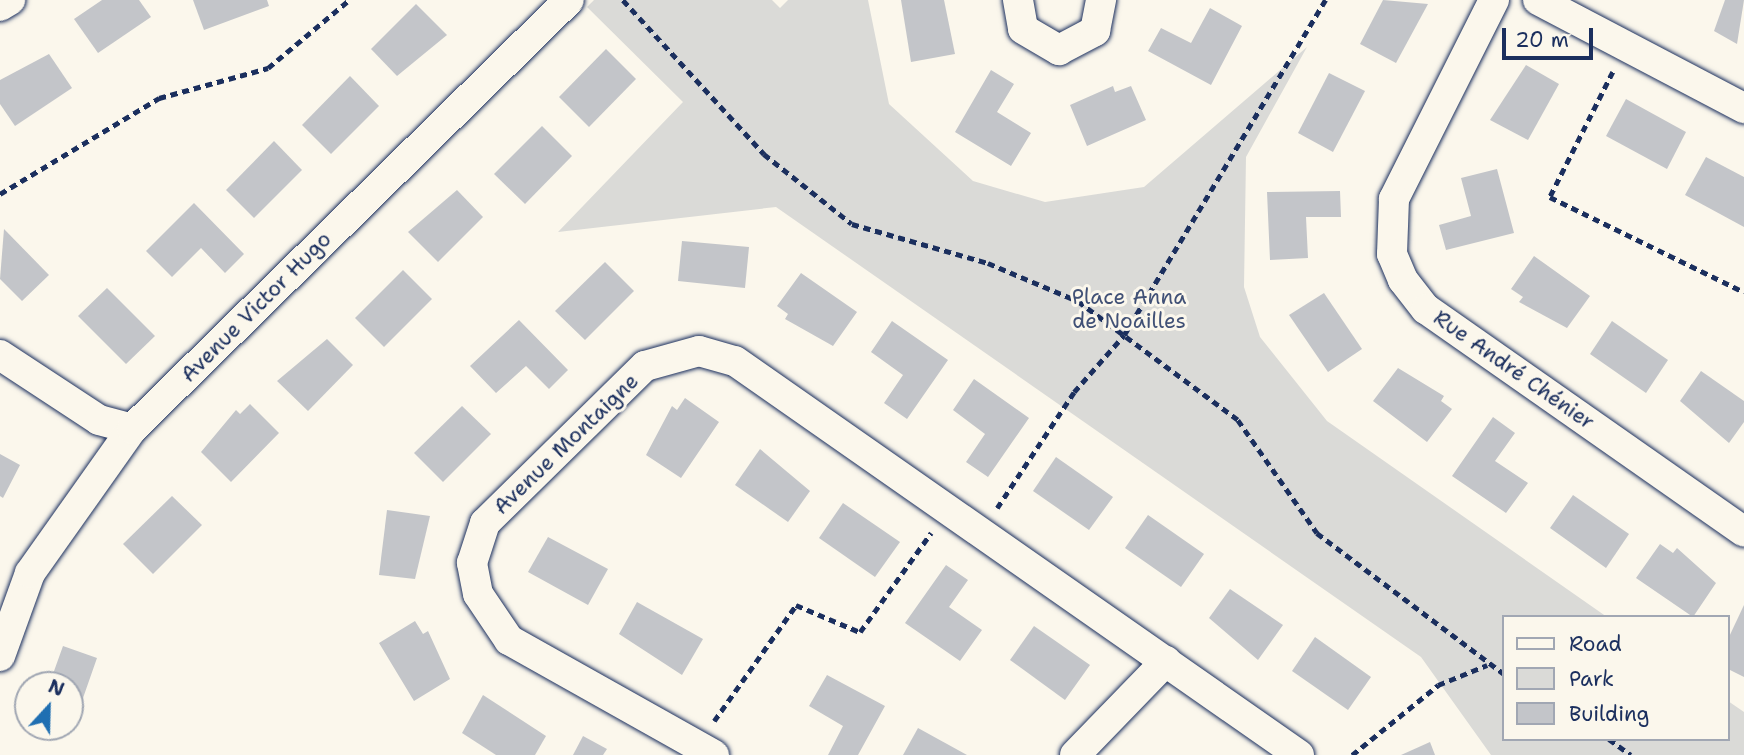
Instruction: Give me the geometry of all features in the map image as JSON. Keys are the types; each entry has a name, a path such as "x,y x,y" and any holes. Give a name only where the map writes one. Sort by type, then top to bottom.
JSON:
{"street":[{"path":"0,6 10,0"},
{"name":"Avenue Victor Hugo","path":"0,656 30,573 132,429 569,0"},
{"path":"1018,0 1023,29 1059,50 1095,31 1101,0"},
{"name":"Rue André Chénier","path":"1494,0 1394,199 1392,254 1403,280 1426,309 1744,532"},
{"path":"1538,0 1744,108"},
{"name":"Avenue Montaigne","path":"705,750 509,640 478,594 472,563 485,523 645,366 699,351 735,360 1299,755"},
{"path":"0,355 99,420 132,429"},
{"path":"1075,755 1166,661"}],"path":[{"path":"0,194 159,98 268,68 349,0"},
{"path":"623,0 764,154 852,224 988,263 1078,302 1238,420 1317,533 1487,665 1502,673"},
{"path":"981,533 1074,392 1124,335 1325,0"},
{"path":"1626,46 1550,197 1744,292"},
{"path":"705,750 796,605 860,632 948,510"},
{"path":"1352,755 1438,685 1487,665"},
{"path":"1612,741 1631,755"}],"green space":[{"name":"Place Anna de Noailles","path":"594,0 772,0 780,8 788,0 868,0 889,104 973,181 1045,202 1144,187 1307,47 1246,157 1244,287 1260,337 1327,421 1604,615 1502,615 1502,741 1730,741 1730,702 1744,712 1744,755 1491,755 1421,657 776,207 558,232 683,102 587,7"}],"building":[{"path":"102,0 139,0 151,17 98,53 74,19"},
{"path":"193,0 267,0 269,6 204,30"},
{"path":"901,0 944,0 955,54 911,62"},
{"path":"1383,0 1428,4 1396,63 1360,44"},
{"path":"1725,0 1744,0 1737,44 1714,31"},
{"path":"416,4 447,35 397,76 371,49"},
{"path":"1210,8 1242,26 1211,85 1148,51 1161,28 1191,43"},
{"path":"606,49 636,79 589,127 559,97"},
{"path":"49,54 72,88 15,126 0,104 0,80"},
{"path":"1526,65 1559,84 1528,140 1490,120"},
{"path":"991,70 1014,84 997,112 1031,133 1011,166 955,132"},
{"path":"1329,73 1365,91 1333,152 1298,133"},
{"path":"350,76 379,106 331,154 302,125"},
{"path":"1113,86 1115,92 1131,86 1146,120 1087,146 1070,105"},
{"path":"1626,99 1686,132 1667,169 1606,136"},
{"path":"542,126 572,156 525,204 494,174"},
{"path":"274,141 302,170 254,218 226,190"},
{"path":"1706,157 1744,177 1744,227 1685,195"},
{"path":"1497,169 1514,233 1446,250 1439,225 1471,216 1461,178"},
{"path":"457,190 483,217 438,262 408,232"},
{"path":"1340,191 1341,217 1306,217 1308,258 1270,260 1267,192"},
{"path":"194,203 244,254 225,273 201,248 172,277 146,251"},
{"path":"4,229 49,275 22,301 0,279"},
{"path":"682,241 749,247 745,288 678,281"},
{"path":"1534,256 1590,296 1567,328 1519,302 1523,297 1511,289"},
{"path":"605,262 634,291 585,340 555,311"},
{"path":"403,270 432,299 384,347 355,318"},
{"path":"801,273 857,312 833,346 785,319 788,314 777,306"},
{"path":"107,288 155,336 126,364 78,316"},
{"path":"1324,293 1362,349 1328,372 1289,315"},
{"path":"519,320 568,370 549,389 526,366 496,393 470,366"},
{"path":"892,321 948,360 907,419 884,403 903,375 871,352"},
{"path":"1612,321 1668,360 1646,393 1590,354"},
{"path":"327,339 353,365 308,411 277,381"},
{"path":"1398,368 1444,396 1441,401 1452,409 1427,442 1373,401"},
{"path":"1701,371 1744,401 1744,422 1729,443 1680,401"},
{"path":"974,379 1029,418 988,477 966,462 985,434 953,410"},
{"path":"685,398 719,422 681,478 646,455 672,406 677,410"},
{"path":"250,404 279,433 231,482 201,452 236,410 240,414"},
{"path":"462,406 491,434 443,482 414,453"},
{"path":"1493,417 1515,433 1495,461 1528,483 1506,513 1452,476"},
{"path":"760,449 810,491 788,522 735,485"},
{"path":"0,454 20,465 3,498 0,496"},
{"path":"1056,457 1113,497 1089,530 1033,491"},
{"path":"1573,495 1629,534 1606,568 1550,528"},
{"path":"172,496 202,525 153,574 123,544"},
{"path":"843,503 900,542 875,577 819,538"},
{"path":"387,510 430,516 415,579 379,575"},
{"path":"1148,515 1204,554 1181,587 1125,548"},
{"path":"548,537 608,569 588,605 528,572"},
{"path":"1660,544 1673,553 1677,548 1716,583 1694,615 1690,615 1636,578"},
{"path":"946,565 968,580 949,607 982,630 960,661 905,623"},
{"path":"1230,589 1283,625 1258,660 1209,618"},
{"path":"637,602 703,639 682,675 619,634"},
{"path":"1744,605 1744,677 1730,670 1730,635"},
{"path":"415,621 423,634 428,631 450,679 414,701 379,643"},
{"path":"1034,626 1090,665 1065,700 1010,660"},
{"path":"1315,637 1371,677 1348,710 1292,671"},
{"path":"63,646 97,658 84,695 84,671 54,671"},
{"path":"827,675 885,706 858,755 828,755 843,726 809,706"},
{"path":"483,695 546,736 535,755 496,755 462,733"},
{"path":"918,728 967,755 903,755"},
{"path":"583,736 607,749 603,755 573,755"},
{"path":"1430,742 1435,755 1401,755"}]}
